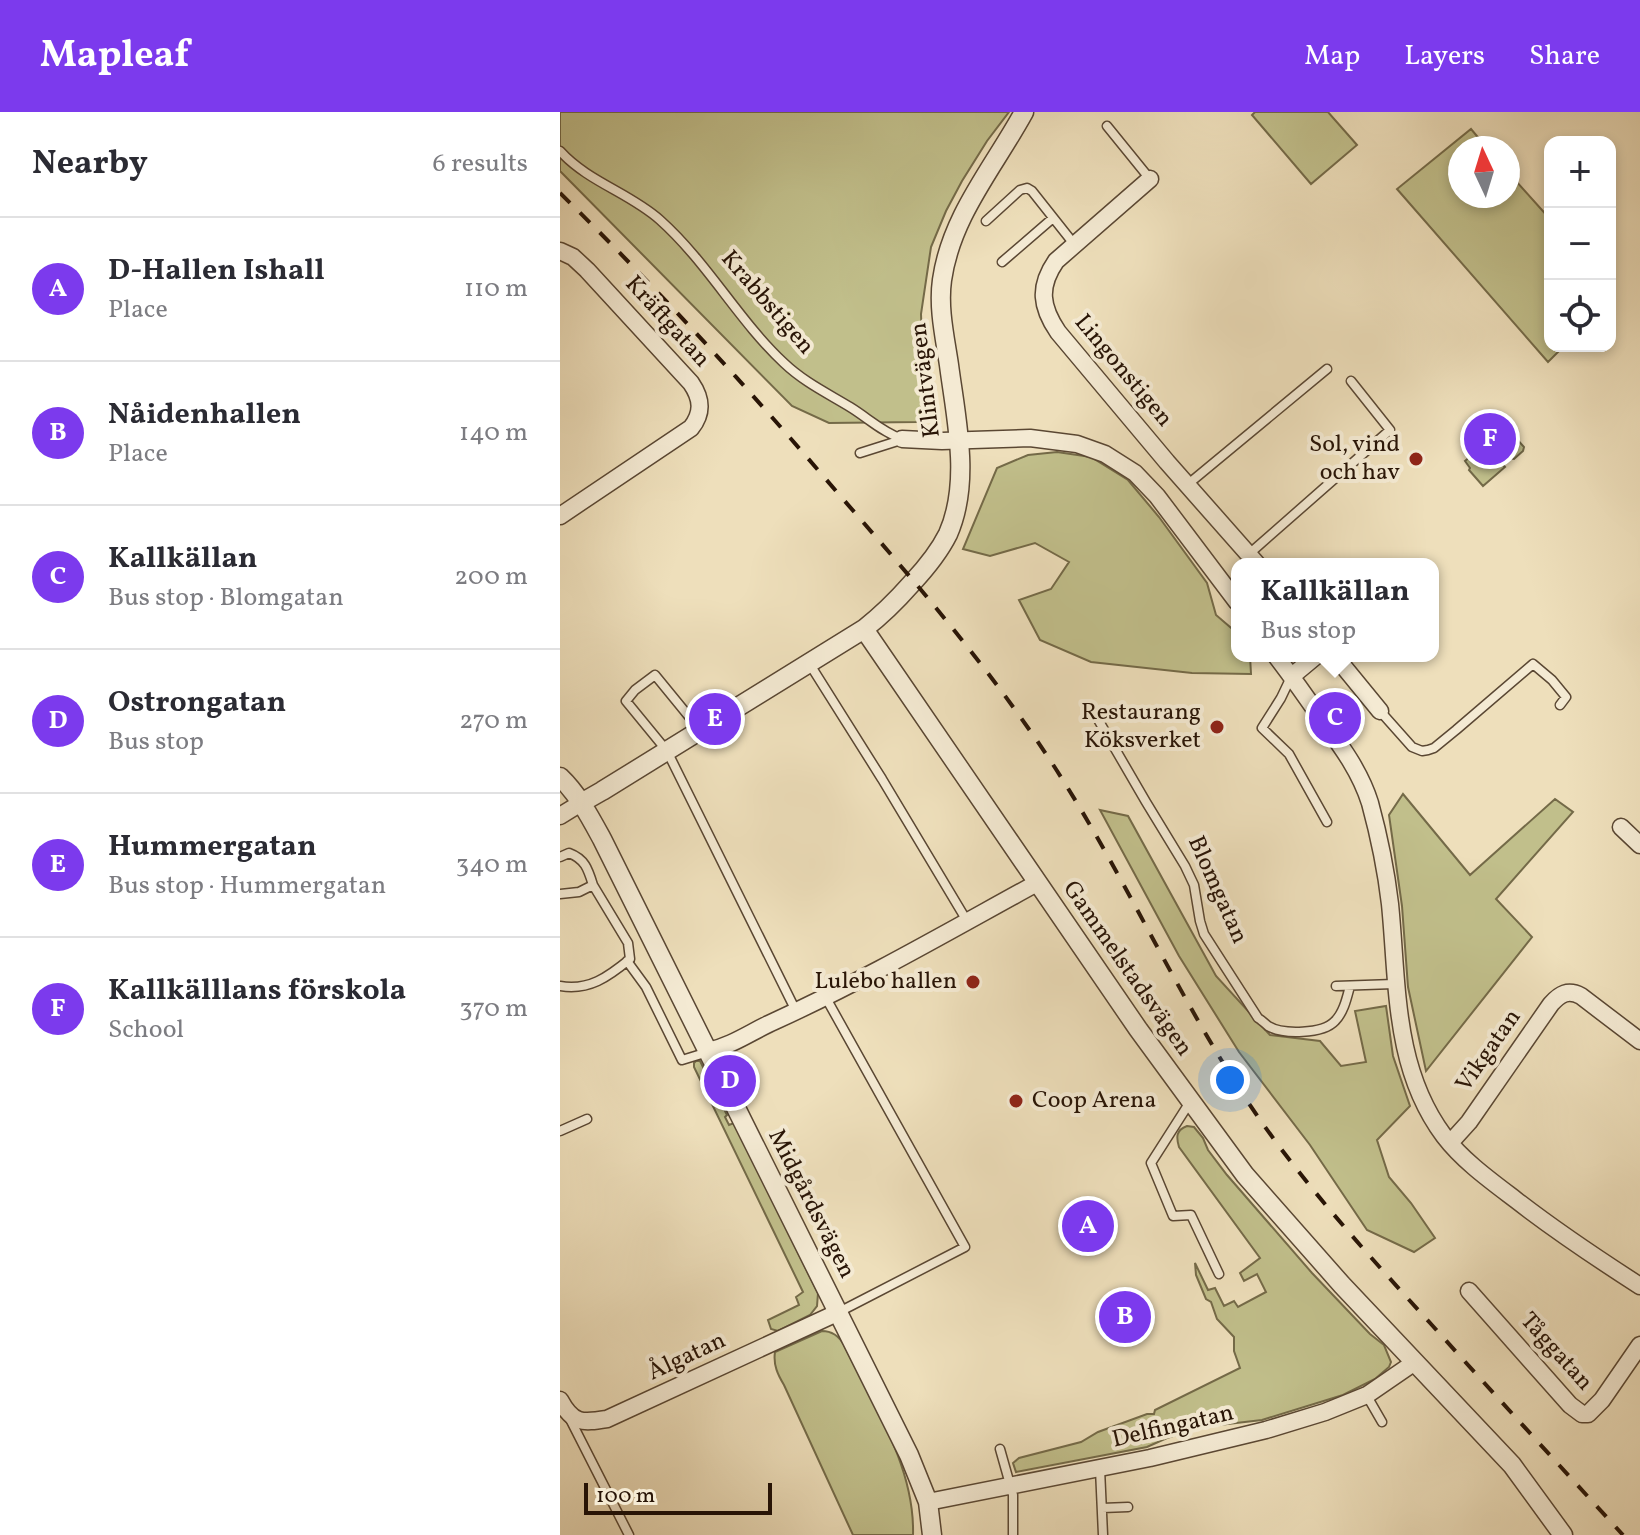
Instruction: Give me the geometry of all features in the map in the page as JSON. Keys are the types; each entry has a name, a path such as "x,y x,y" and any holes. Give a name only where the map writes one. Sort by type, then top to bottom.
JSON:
{"street":[{"name":"Klintvägen","path":"581,803 864,629 896,601 926,567 945,539 957,502 960,468 942,317 944,270 964,213 1024,112"},
{"name":"Lingonstigen","path":"1150,179 1056,261 1047,277 1044,295 1048,318 1252,558"},
{"name":"Kräftgatan","path":"560,251 580,264 681,372 694,387 700,404 698,417 691,428 560,516"},
{"name":"Krabbstigen","path":"902,439 959,441"},
{"path":"959,441 1054,440 1093,449 1120,462 1157,496 1231,594"},
{"name":"Gammelstadsvägen","path":"864,629 1138,1029 1245,1175 1342,1285 1512,1465 1563,1535"},
{"path":"1281,662 1347,755 1366,792 1381,845 1386,878 1394,984 1403,1037 1413,1078 1428,1112 1450,1143 1473,1165 1589,1254 1640,1286"},
{"path":"1292,676 1309,662"},
{"path":"1340,662 1380,711"},
{"name":"Midgårdsvägen","path":"560,777 581,803 602,839 839,1312 909,1455 928,1502 932,1535"},
{"path":"560,816 581,803"},
{"path":"1621,827 1640,845"},
{"path":"708,1051 727,1047 766,1025 826,998 1037,883"},
{"name":"Vikgatan","path":"1450,1143 1469,1122 1558,996 1571,992 1581,996 1640,1041"},
{"name":"Tåggatan","path":"1469,1291 1570,1405 1582,1414 1588,1414 1602,1400 1639,1349"},
{"name":"Ålgatan","path":"564,1407 584,1423 607,1419 839,1312"},
{"name":"Delfingatan","path":"928,1502 1100,1468 1266,1430 1367,1395 1415,1362"}],"lane":[{"path":"1107,126 1150,179"},
{"name":"Krabbstigen","path":"560,151 598,181 643,206 659,219 692,252 765,345 793,371 884,431 902,439"},
{"path":"986,221 1020,190 1027,188 1075,245"},
{"path":"1002,262 1053,218"},
{"path":"1187,485 1327,369"},
{"name":"Lingonstigen","path":"1254,558 1390,430 1351,381"},
{"path":"860,453 902,439"},
{"path":"809,663 967,921"},
{"path":"1380,711 1412,747 1428,750 1465,723 1533,664 1566,697 1560,705"},
{"path":"701,730 655,675 626,701 667,751 796,1011"},
{"path":"1292,676 1262,728 1289,754 1327,822"},
{"name":"Blomgatan","path":"1096,716 1185,866 1194,885 1204,934 1258,1018 1279,1030 1310,1031 1326,1027 1335,1021 1343,1009 1350,986"},
{"path":"560,857 569,853 580,856 593,885 628,943 630,959 613,974 577,989 560,986"},
{"path":"560,894 579,892 593,885"},
{"path":"627,961 646,987 682,1060 708,1051"},
{"path":"1336,986 1394,984"},
{"path":"826,998 965,1247 839,1312"},
{"path":"1190,1101 1151,1163 1173,1216 1191,1215 1219,1274"},
{"path":"560,1131 587,1119"},
{"path":"1367,1395 1382,1422"},
{"path":"564,1407 629,1535"},
{"path":"1000,1449 1013,1495 1013,1535"},
{"path":"1100,1468 1103,1535"},
{"path":"1102,1508 1128,1507"}],"shaded area":[{"path":"560,112 1009,112 962,181 931,247 921,314 924,398 917,422 829,423 792,406 560,171"},
{"path":"1255,112 1328,112 1357,145 1311,184 1252,115"},
{"path":"1471,129 1477,136 1462,136"},
{"path":"1448,148 1448,208 1520,208 1520,185 1544,212 1544,352 1558,352 1548,362 1397,189"},
{"path":"1502,427 1507,428 1524,447 1514,459 1509,458 1493,439"},
{"path":"1057,452 1091,457 1128,480 1207,583 1216,615 1231,628 1231,662 1250,662 1251,674 1192,673 1091,662 1040,640 1019,600 1051,589 1069,562 1035,543 990,556 963,549 997,468 1028,455"},
{"path":"1476,452 1482,458 1492,453 1505,467 1483,486 1465,461"},
{"path":"1403,794 1470,875 1555,799 1573,812 1496,899 1532,937 1426,1071 1408,987 1402,906 1389,815"},
{"path":"1100,810 1128,816 1216,976 1270,1035 1320,1041 1341,1066 1366,1062 1355,1011 1386,1006 1393,1056 1410,1106 1377,1140 1389,1177 1435,1238 1414,1252 1367,1230 1310,1145 1239,1052 1179,956"},
{"path":"696,1061 700,1061 729,1125 734,1123 818,1293 817,1306 810,1315 778,1331 771,1329 768,1320 799,1305 796,1297 803,1292 694,1067"},
{"path":"1187,1126 1194,1127 1227,1175 1312,1273 1384,1345 1391,1362 1389,1367 1375,1379 1343,1395 1262,1420 1202,1427 1147,1447 1016,1472 1013,1463 1019,1458 1081,1442 1098,1432 1154,1414 1155,1410 1240,1368 1234,1351 1234,1337 1217,1319 1211,1302 1206,1299 1196,1275 1195,1263 1208,1290 1215,1288 1224,1306 1234,1301 1238,1307 1266,1292 1257,1274 1244,1281 1240,1273 1260,1258 1179,1147 1178,1134"},
{"path":"822,1331 832,1333 842,1342 890,1437 907,1485 913,1535 853,1535 778,1374 775,1352"}],"railway":[{"path":"560,193 736,376 945,619 1046,754 1106,853 1190,1007 1251,1107 1285,1154 1375,1262 1623,1535"}],"place":[{"name":"Kallkälllans förskola","path":"1490,439"},
{"name":"Sol, vind och hav","path":"1416,459"},
{"name":"Kallkällan","path":"1335,718"},
{"name":"Hummergatan","path":"715,719"},
{"name":"Restaurang Köksverket","path":"1217,727"},
{"name":"Lulebo hallen","path":"973,982"},
{"name":"Ostrongatan","path":"730,1081"},
{"name":"Coop Arena","path":"1016,1101"},
{"name":"D-Hallen Ishall","path":"1088,1226"},
{"name":"Nåidenhallen","path":"1125,1317"}]}
